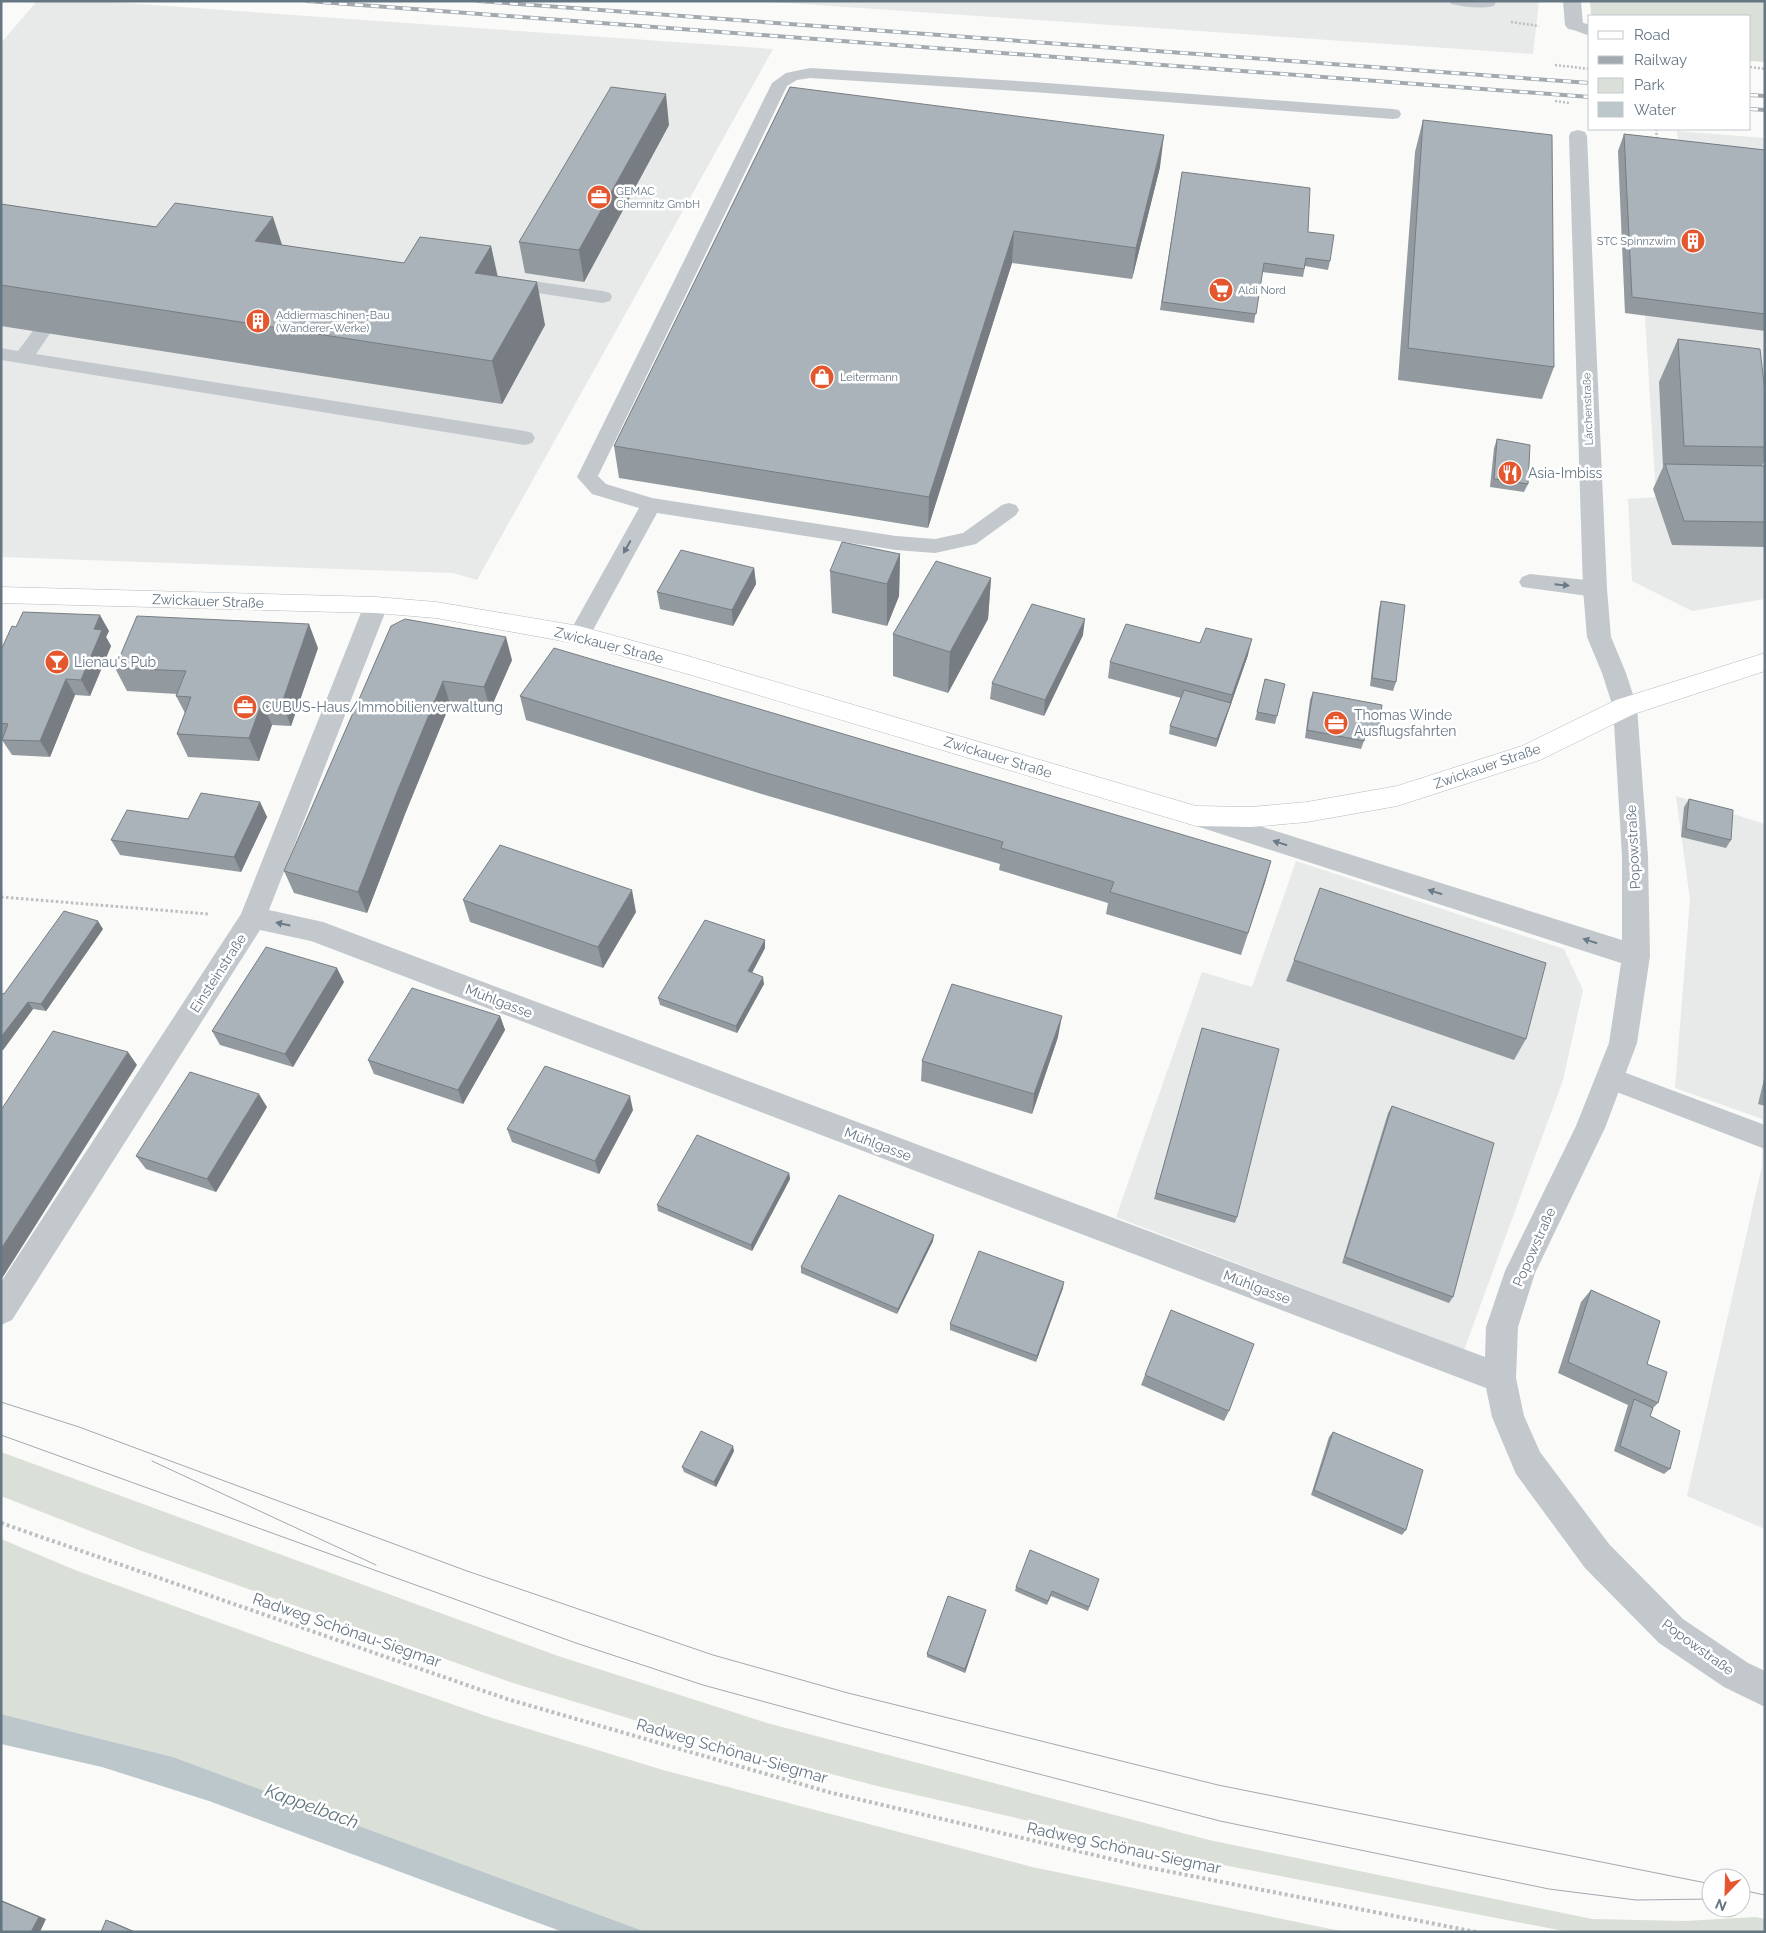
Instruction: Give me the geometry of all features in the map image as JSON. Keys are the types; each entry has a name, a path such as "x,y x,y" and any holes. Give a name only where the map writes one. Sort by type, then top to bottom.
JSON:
{"main road":[{"name":"Zwickauer Straße","path":"1,595 376,606 436,610 579,635 698,668 1196,816 1250,817 1307,812 1397,796 1531,753 1625,707 1765,662"}],"street":[{"path":"1572,1 1582,28"},
{"name":"Lärchenstraße","path":"1578,136 1595,589 1599,637 1614,672 1625,707"},
{"name":"Einsteinstraße","path":"1,1310 254,918 376,606"},
{"name":"Popowstraße","path":"1625,707 1635,856 1636,956 1623,1043 1590,1128 1520,1271 1502,1327 1500,1378 1508,1416 1528,1463 1597,1556 1671,1631 1736,1675 1765,1690"},
{"name":"Zwickauer Straße","path":"1196,816 1636,956"},
{"name":"Mühlgasse","path":"254,918 313,930 1500,1378"}],"lane":[{"path":"1457,1 1488,3 1488,1"},
{"path":"1009,510 969,539 935,546 896,542 651,505 599,489 587,476 780,83 792,76 810,73 1033,87 1393,114"},
{"path":"485,281 604,297"},
{"path":"23,358 42,332"},
{"path":"1,354 525,438"},
{"path":"579,635 651,505"},
{"path":"1530,582 1595,589"},
{"path":"1610,1078 1765,1138"}],"path":[{"path":"1512,23 1536,26"},
{"path":"1555,65 1588,69"},
{"path":"1751,67 1765,68"},
{"path":"1656,130 1657,139"},
{"path":"1,897 254,918"},
{"name":"Radweg Schönau-Siegmar","path":"1,1523 507,1699 832,1793 1141,1866 1476,1932"}],"shaded area":[{"path":"37,1 97,1 773,49 477,580 453,573 1,557 1,43"},
{"path":"760,1 1539,1 1533,54"},
{"path":"1677,131 1765,138 1765,599 1692,611 1632,581 1628,499 1656,497 1645,316 1625,313 1618,151 1680,158"},
{"path":"1676,796 1765,824 1765,1529 1687,1496 1762,1166 1762,1119 1675,1088 1690,900"},
{"path":"1296,861 1564,949 1583,990 1563,1080 1464,1350 1116,1217 1202,972 1252,987"}],"green space":[{"path":"1590,1 1765,1 1765,62 1751,61 1751,15 1591,14"},
{"path":"1,1452 558,1656 767,1723 1209,1840 1592,1919 1685,1921 1756,1917 1765,1919 1765,1932 1569,1932 1208,1862 877,1786 690,1737 510,1682 139,1550 1,1496"},
{"path":"1,1539 75,1570 276,1643 489,1717 663,1770 1032,1867 1345,1932 646,1932 173,1757 1,1714"}],"water":[{"path":"1,1714 173,1757 646,1932 563,1932 209,1801 102,1767 1,1744"}],"building":[{"path":"611,87 666,94 579,250 519,242"},
{"name":"Leitermann","path":"790,87 1164,135 1136,248 1014,231 929,497 614,446"},
{"path":"1423,120 1552,135 1554,367 1408,348"},
{"name":"STC Spinnzwirn","path":"1624,134 1765,150 1765,314 1632,297"},
{"path":"1182,172 1310,188 1308,232 1334,235 1330,261 1306,258 1304,269 1264,263 1256,314 1162,302"},
{"path":"175,203 273,217 255,241 404,263 420,237 491,246 475,273 537,282 492,361 1,285 1,204 156,227"},
{"path":"1678,339 1760,349 1765,392 1765,447 1684,446"},
{"path":"1497,439 1530,445 1528,484 1494,479"},
{"path":"1665,464 1765,466 1765,522 1684,521"},
{"path":"842,542 900,554 887,584 830,571"},
{"path":"681,550 754,568 732,610 657,592"},
{"path":"936,561 991,578 950,652 893,634"},
{"path":"1381,601 1405,605 1396,682 1372,678"},
{"path":"1032,604 1085,619 1045,700 992,683"},
{"path":"23,612 100,615 94,629 102,630 81,680 66,679 40,741 2,740 8,724 1,723 1,650 12,626 16,627"},
{"name":"CUBUS-Haus/Immobilienverwaltung","path":"137,616 309,624 282,703 262,702 249,738 177,734 191,697 176,696 186,671 115,668"},
{"path":"405,619 506,637 484,687 443,681 358,892 284,871 391,626"},
{"path":"1126,624 1200,643 1206,628 1252,639 1232,695 1110,662"},
{"path":"554,648 1271,861 1248,933 1110,892 1114,882 1001,848 1003,842 763,772 520,696"},
{"path":"1265,679 1285,684 1277,716 1257,712"},
{"path":"1184,690 1231,703 1217,739 1170,726"},
{"name":"Thomas Winde Ausflugsfahrten","path":"1313,692 1382,705 1379,729 1366,727 1364,741 1307,730"},
{"path":"201,793 260,802 234,857 111,840 127,810 188,819"},
{"path":"1689,799 1733,810 1731,840 1686,829"},
{"path":"500,845 632,890 598,947 463,900"},
{"path":"1320,888 1546,963 1526,1039 1294,960"},
{"path":"64,911 98,921 41,1004 28,1002 1,1037 1,993 4,994"},
{"path":"705,920 765,940 748,971 763,977 736,1026 658,998"},
{"path":"266,947 337,968 285,1054 212,1031"},
{"path":"952,984 1062,1016 1034,1094 922,1061"},
{"path":"412,988 500,1016 458,1090 368,1060"},
{"path":"1202,1028 1279,1049 1237,1217 1156,1193"},
{"path":"53,1031 128,1052 1,1249 1,1110"},
{"path":"545,1066 630,1096 595,1161 507,1129"},
{"path":"190,1072 259,1094 207,1179 136,1156"},
{"path":"1392,1106 1494,1143 1453,1297 1345,1257"},
{"path":"697,1135 789,1173 751,1245 657,1205"},
{"path":"839,1195 934,1235 898,1309 801,1267"},
{"path":"979,1251 1064,1282 1037,1356 950,1324"},
{"path":"1591,1290 1660,1321 1647,1364 1667,1372 1658,1403 1568,1362"},
{"path":"1171,1310 1254,1344 1229,1411 1145,1375"},
{"path":"1634,1399 1653,1408 1650,1416 1680,1431 1670,1469 1620,1446"},
{"path":"701,1431 733,1446 714,1482 682,1467"},
{"path":"1333,1432 1423,1470 1406,1530 1314,1490"},
{"path":"1030,1550 1099,1579 1089,1607 1052,1591 1048,1601 1016,1587"},
{"path":"948,1596 986,1610 965,1669 927,1654"},
{"path":"1,1901 39,1917 31,1932 1,1932"},
{"path":"106,1920 134,1932 101,1932"}],"tram line":[{"path":"1,1402 79,1427 467,1571 713,1655 848,1693 1218,1785 1701,1882"},
{"path":"1,1435 576,1643 703,1685 842,1723 1220,1821 1549,1889 1636,1900 1701,1899"},
{"path":"152,1461 376,1565"},
{"path":"1751,1892 1765,1895"}],"railway":[{"path":"307,1 1588,97"},
{"path":"478,1 1588,83"},
{"path":"1751,95 1765,96"},
{"path":"1751,109 1765,110"}],"place":[{"name":"GEMAC Chemnitz GmbH","path":"599,197"},
{"name":"STC Spinnzwirn","path":"1693,241"},
{"name":"Aldi Nord","path":"1221,290"},
{"name":"Addiermaschinen-Bau (Wanderer-Werke)","path":"258,321"},
{"name":"Leitermann","path":"822,377"},
{"name":"Asia-Imbiss","path":"1510,473"},
{"name":"Lienau's Pub","path":"57,662"},
{"name":"CUBUS-Haus/Immobilienverwaltung","path":"245,707"},
{"name":"Thomas Winde Ausflugsfahrten","path":"1336,723"}],"water label":[{"name":"Kappelbach","path":"312,1806"}]}
